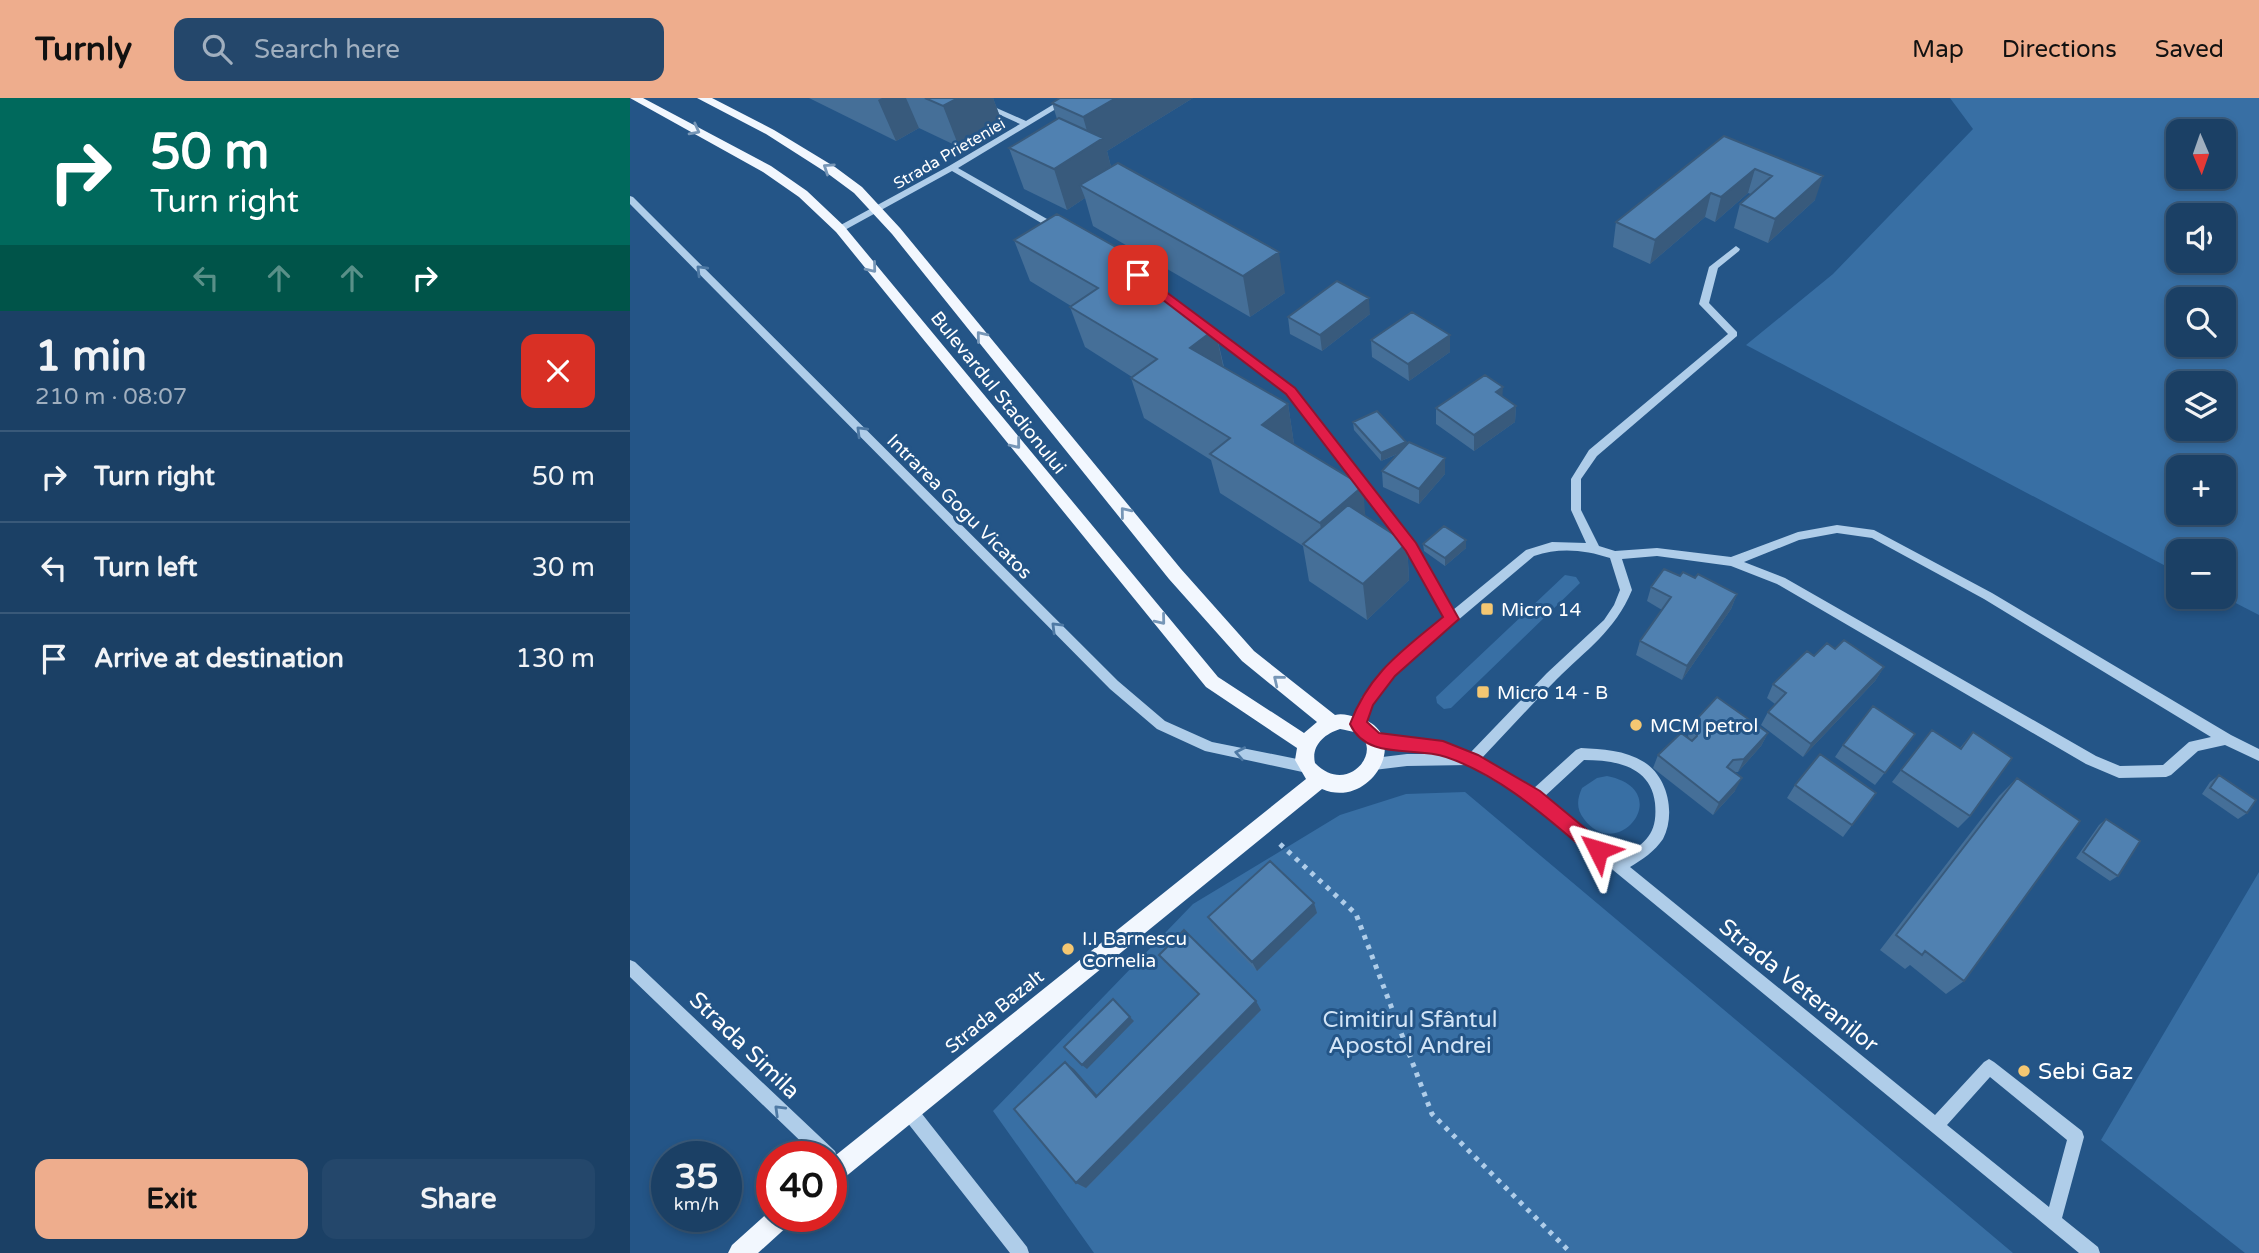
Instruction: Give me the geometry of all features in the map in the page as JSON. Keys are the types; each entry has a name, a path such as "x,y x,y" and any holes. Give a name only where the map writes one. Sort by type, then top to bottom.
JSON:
{"main road":[{"name":"Bulevardul Stadionului","path":"635,98 767,169 803,194 840,229 1212,682 1306,744"},
{"name":"Bulevardul Stadionului","path":"703,98 770,132 858,190 1175,574 1248,656 1331,722"},
{"path":"1331,722 1358,724 1375,740 1377,756 1369,772 1351,783 1339,785 1313,773 1304,759 1306,744 1320,727 1331,722"},
{"name":"Strada Bazalt","path":"847,1154 909,1111 1261,827 1313,773"},
{"path":"740,1253 764,1232"}],"street":[{"path":"967,98 1026,124"},
{"name":"Strada Prieteniei","path":"840,229 952,168 1070,98"},
{"path":"952,168 1068,235"},
{"name":"Intrarea Gogu Vicatos","path":"630,199 1123,693 1161,725 1210,747 1313,773"},
{"path":"1594,548 1576,510 1576,478 1593,453 1734,334 1704,304 1714,267 1736,249"},
{"path":"1138,275 1290,391 1411,547 1451,619"},
{"path":"1732,562 1798,536 1837,529 1874,534 1988,596 2227,739 2259,755"},
{"path":"1358,724 1366,701 1389,671 1530,553 1548,546 1571,544 1615,555 1657,552 1732,562 1781,581 2091,761 2119,772 2166,771 2194,746 2227,739"},
{"path":"1374,764 1407,760 1472,760 1551,677 1608,623 1626,590 1615,555"},
{"name":"Strada Veteranilor","path":"1375,740 1443,749 1472,760 1534,797 2092,1253"},
{"path":"1534,797 1581,754 1611,753 1642,765 1662,794 1661,826 1646,848 1619,867"},
{"name":"Strada Simila","path":"630,967 809,1141"},
{"path":"1936,1126 1989,1067 2076,1137 2053,1221"},
{"path":"909,1111 1021,1253"}],"path":[{"path":"1261,827 1356,914 1433,1114 1571,1253"}],"green space":[{"path":"1950,98 2259,98 2259,615 2236,603 2236,539 2166,539 2166,566 1746,345 1833,274 1973,129"},
{"path":"1565,575 1576,577 1580,583 1451,708 1444,709 1437,703 1436,697"},
{"path":"1607,776 1628,784 1638,795 1639,808 1634,820 1625,829 1612,834 1598,831 1584,819 1578,804 1582,788 1597,778"},
{"name":"Cimitirul Sfântul Apostol Andrei","path":"1465,792 2013,1253 1094,1253 993,1111 1193,904 1340,815 1406,794"},
{"path":"2259,872 2259,1253 2245,1253 2101,1140"}],"building":[{"path":"925,98 958,98 943,106"},
{"path":"1060,98 1116,98 1083,117 1052,103"},
{"path":"1059,118 1103,138 1054,169 1009,148"},
{"path":"1724,136 1823,176 1775,219 1740,204 1772,176 1755,169 1721,197 1711,193 1655,240 1616,222"},
{"path":"1118,163 1279,252 1243,276 1080,185"},
{"path":"1057,214 1148,265 1127,279 1215,329 1190,348 1288,404 1262,425 1363,486 1320,523 1210,454 1230,438 1131,378 1157,359 1070,307 1098,288 1014,240"},
{"path":"1337,281 1369,298 1320,335 1288,317"},
{"path":"1412,312 1450,335 1408,364 1371,340"},
{"path":"1485,375 1503,387 1496,392 1516,406 1474,435 1436,408"},
{"path":"1377,411 1406,442 1381,453 1353,422"},
{"path":"1409,442 1445,458 1419,489 1382,471"},
{"path":"1348,505 1407,543 1363,584 1303,544"},
{"path":"1444,526 1466,540 1445,558 1423,544"},
{"path":"1664,569 1680,576 1683,572 1695,578 1698,574 1737,594 1687,666 1640,641 1671,597 1651,587"},
{"path":"1844,640 1884,667 1811,744 1768,712 1786,693 1773,684 1807,651 1814,656 1827,643 1835,649"},
{"path":"1717,697 1768,733 1744,759 1733,760 1727,767 1742,778 1719,803 1658,755 1681,733 1692,741 1697,736 1693,723"},
{"path":"1873,706 1915,734 1885,773 1843,745"},
{"path":"1932,730 1961,749 1973,732 2012,758 1970,816 1901,770"},
{"path":"1820,754 1876,793 1852,825 1795,785"},
{"path":"2219,775 2256,800 2247,813 2210,788"},
{"path":"2017,778 2080,821 1964,981 1925,951 1922,955 1896,935"},
{"path":"2106,819 2140,841 2118,876 2083,852"},
{"path":"1270,861 1314,903 1252,962 1208,917"},
{"path":"1184,930 1256,1001 1076,1183 1014,1109 1065,1062 1096,1097 1199,994 1159,955"},
{"path":"1113,999 1130,1017 1082,1065 1064,1047"}],"place":[{"name":"Micro 14","path":"1487,609"},
{"name":"Micro 14 - B","path":"1483,692"},
{"name":"MCM petrol","path":"1636,725"},
{"name":"I.I Barnescu Cornelia","path":"1068,949"},
{"name":"Sebi Gaz","path":"2024,1071"}],"route":[{"path":"1138,275 1290,391 1411,547 1451,619 1389,671 1366,701 1358,724 1371,733 1375,740 1443,749 1472,760 1534,797 1598,850"}]}
